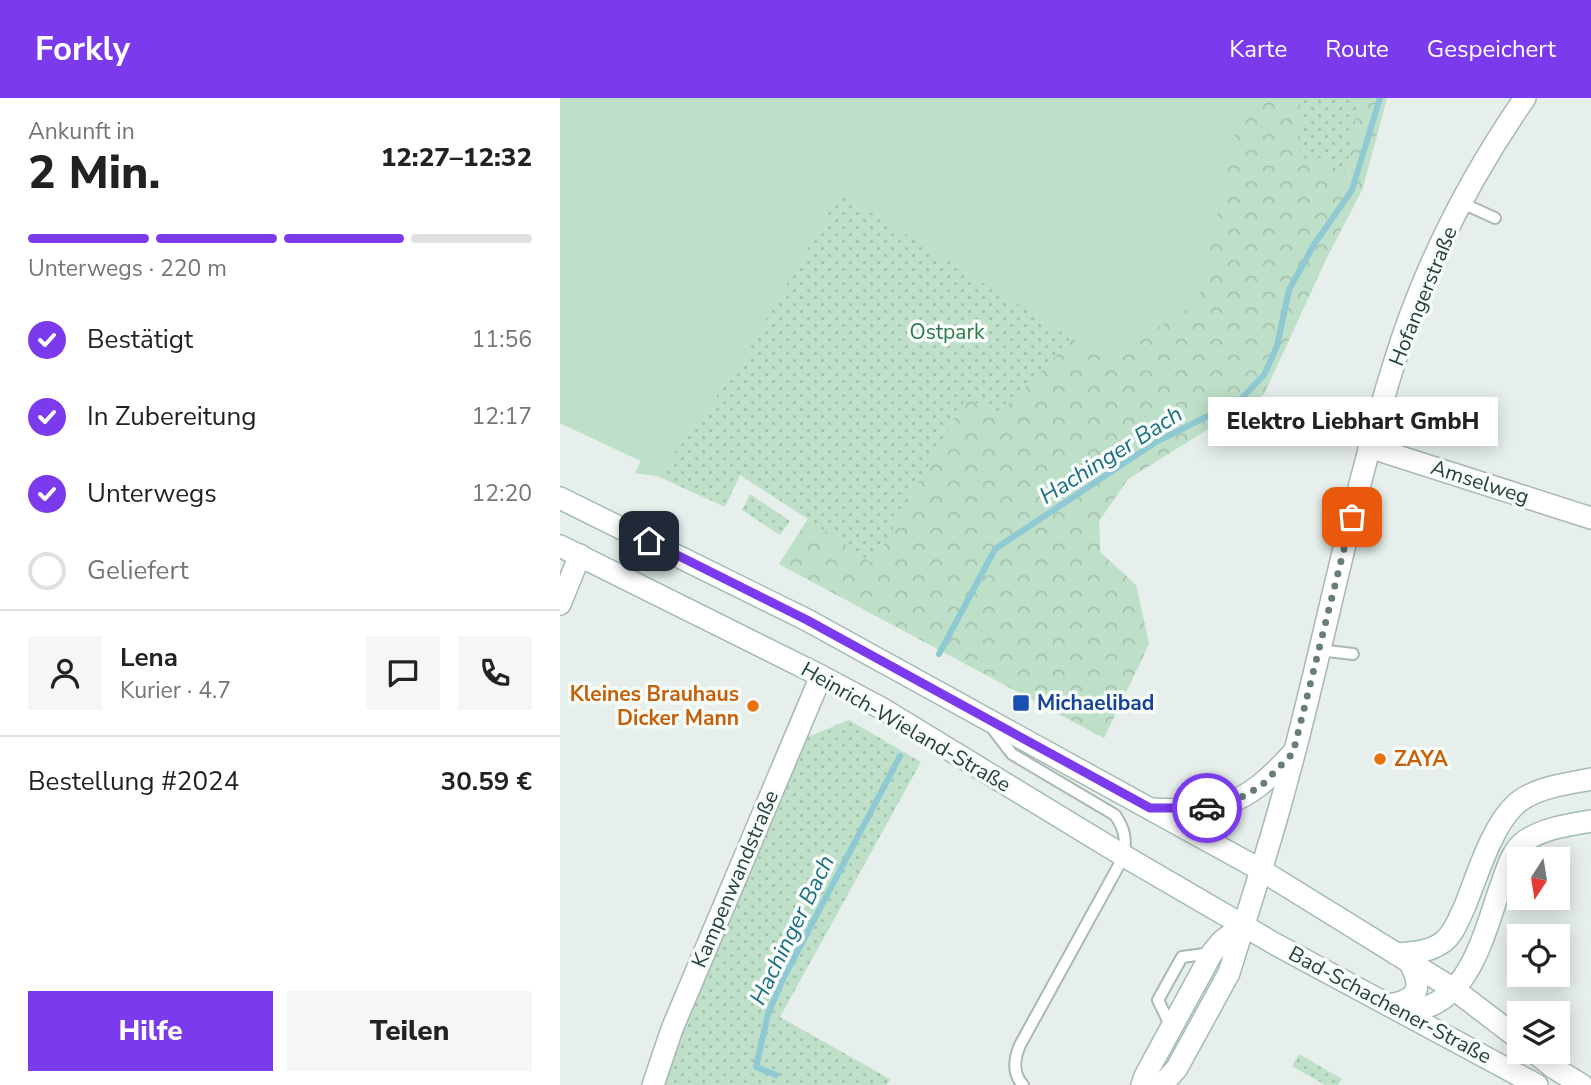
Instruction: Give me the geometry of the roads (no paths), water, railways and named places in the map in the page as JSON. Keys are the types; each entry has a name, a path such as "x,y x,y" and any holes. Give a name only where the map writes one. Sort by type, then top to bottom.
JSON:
{"street":[{"name":"Hofangerstraße","path":"1162,1085 1177,1068 1229,973 1238,950 1293,753 1369,447 1405,331 1426,278 1462,203 1486,158 1525,98"},
{"name":"Amselweg","path":"1369,447 1591,518"},
{"name":"Heinrich-Wieland-Straße","path":"560,498 807,620 1261,870"},
{"name":"Heinrich-Wieland-Straße","path":"560,546 821,676 892,715 1243,925"},
{"path":"560,604 580,555"},
{"name":"Kampenwandstraße","path":"653,1085 672,1029 821,676"},
{"name":"Hofangerstraße","path":"1150,808 1201,809 1231,803 1261,786 1293,753"},
{"path":"1386,1005 1412,998 1417,988 1417,976 1403,958 1443,942 1455,928 1497,831 1516,803 1536,792 1591,779"},
{"path":"1386,1005 1414,1011 1435,1004 1455,990 1473,961 1510,861 1523,842 1549,829 1591,821"},
{"name":"Bad-Schachener-Straße","path":"1261,870 1455,990 1507,1030"},
{"path":"1142,1085 1212,953 1222,941 1243,925"},
{"name":"Bad-Schachener-Straße","path":"1243,925 1537,1085"},
{"path":"1549,1064 1583,1085"}],"lane":[{"path":"1462,203 1496,218"},
{"path":"1319,650 1353,654"},
{"path":"981,714 1013,754 1115,814 1123,826 1126,840 1124,856 1020,1045 1015,1068 1023,1085"}],"waterway":[{"name":"Hachinger Bach","path":"939,654 995,549 1156,442 1240,400 1264,375 1277,346 1289,290 1313,246 1352,190 1380,98"},
{"name":"Hachinger Bach","path":"776,1075 756,1067 768,1014 784,977 900,756"}],"place":[{"name":"Elektro Liebhart GmbH","path":"1352,517"},
{"name":"Michaelibad","path":"1021,703"},
{"name":"Kleines Brauhaus Dicker Mann","path":"753,706"},
{"name":"ZAYA","path":"1380,759"}],"park label":[{"name":"Ostpark","path":"947,332"}]}
